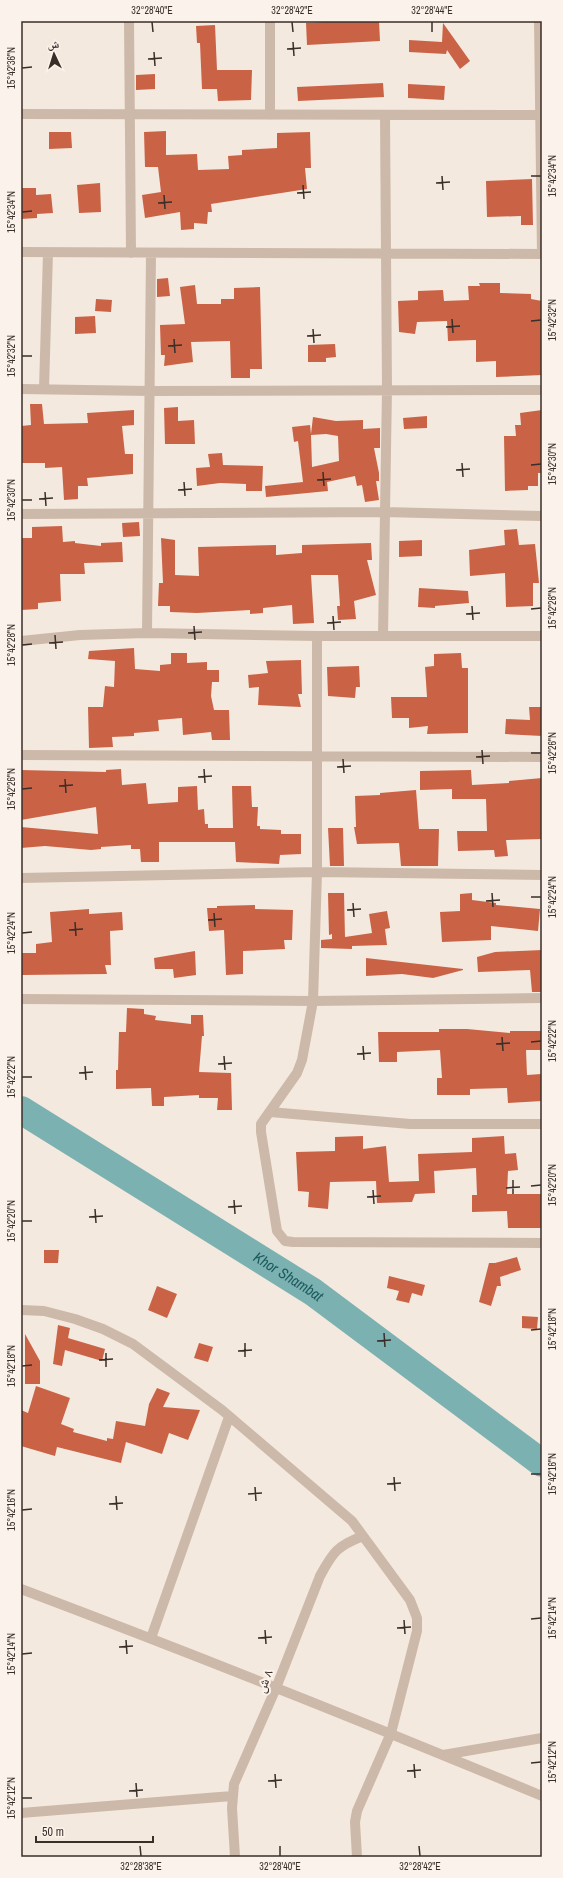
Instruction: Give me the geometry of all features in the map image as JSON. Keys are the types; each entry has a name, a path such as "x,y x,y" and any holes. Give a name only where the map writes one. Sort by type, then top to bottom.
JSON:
{"street":[{"path":"129,21 131,253"},
{"path":"270,21 270,115"},
{"path":"21,252 542,254 539,21"},
{"path":"21,114 541,115"},
{"path":"383,636 387,389 385,115"},
{"path":"44,389 48,253"},
{"path":"147,633 151,253"},
{"path":"21,389 149,391 387,389 542,390"},
{"path":"21,514 384,512 542,516"},
{"path":"21,641 80,635 147,633 317,636 542,636"},
{"path":"317,636 317,872 313,1001 302,1060 291,1083 261,1124 277,1231 285,1241 293,1242 542,1243"},
{"path":"21,755 542,757"},
{"path":"21,878 317,872 542,875"},
{"path":"21,1000 313,1001 542,998"},
{"path":"270,1112 410,1124 542,1124"},
{"path":"21,1310 44,1311 75,1319 109,1332 132,1344 229,1417 352,1521 410,1600 417,1618 417,1631 390,1733 357,1811 355,1822 357,1857"},
{"path":"151,1638 229,1417"},
{"name":"٨ ش","path":"235,1857 232,1796 234,1784 276,1688 320,1576 336,1550 344,1543 363,1536"},
{"path":"21,1589 151,1638 390,1733 542,1796"},
{"path":"443,1755 542,1738"},
{"path":"21,1813 232,1796"}],"building":[{"path":"379,21 380,41 307,45 306,23"},
{"path":"443,23 470,61 460,69 447,50 446,54 409,52 409,40 442,42"},
{"path":"215,25 217,70 252,70 251,100 218,101 217,89 202,89 200,43 197,43 196,26"},
{"path":"155,74 155,89 136,90 136,75"},
{"path":"383,83 384,97 298,101 297,87"},
{"path":"408,84 445,86 444,100 408,98"},
{"path":"166,131 166,155 197,154 198,170 229,169 228,156 242,155 242,150 277,148 277,133 310,132 311,168 305,168 307,189 211,204 212,212 208,212 207,224 194,223 194,229 181,230 180,212 145,218 142,195 161,192 158,167 145,167 144,132"},
{"path":"49,132 71,132 72,148 49,149"},
{"path":"532,179 533,225 521,225 521,216 487,217 486,181"},
{"path":"100,183 101,212 79,213 77,185"},
{"path":"21,188 36,188 36,195 51,194 53,213 37,214 37,218 21,219"},
{"path":"168,278 170,296 157,297 157,279"},
{"path":"479,283 500,283 500,293 531,294 531,299 542,301 542,375 496,377 496,361 476,362 476,340 448,341 447,321 417,322 415,334 399,332 398,301 418,300 418,291 443,290 444,301 469,300 468,286 480,286"},
{"path":"195,285 197,304 221,304 221,299 234,299 234,288 260,287 262,369 250,369 250,378 231,378 230,341 191,342 193,362 164,366 165,355 161,355 160,325 185,324 180,287"},
{"path":"96,299 112,300 111,312 95,311"},
{"path":"95,316 96,333 75,334 75,317"},
{"path":"335,344 336,357 326,358 326,362 308,362 308,345"},
{"path":"30,404 42,404 44,424 88,423 87,413 134,410 134,425 122,426 125,454 133,454 133,474 87,478 88,486 78,486 78,499 64,500 62,467 45,468 45,463 21,463 21,426 31,425"},
{"path":"178,407 178,421 194,420 195,444 165,444 164,408"},
{"path":"542,410 542,473 538,473 538,486 528,486 528,490 505,491 504,436 516,436 515,425 521,425 520,413"},
{"path":"427,416 427,428 404,429 403,418"},
{"path":"313,417 336,421 363,420 363,429 380,428 380,448 374,448 379,473 379,481 376,481 379,500 365,502 362,485 357,486 355,476 327,482 328,491 266,497 265,486 303,482 298,441 294,442 292,427 310,425 311,434","holes":["326,434 338,436 339,461 312,467 311,435"]},
{"path":"222,453 223,465 263,466 262,491 246,491 246,484 220,483 197,486 196,468 210,467 208,454"},
{"path":"139,522 140,536 123,537 122,523"},
{"path":"62,526 63,542 75,541 75,543 101,546 101,543 122,542 123,562 84,563 85,574 60,574 61,601 38,603 38,609 21,610 21,538 32,538 32,527"},
{"path":"517,529 519,545 535,544 539,583 533,583 533,606 506,607 505,573 470,576 469,550 505,545 504,530"},
{"path":"161,538 175,540 175,575 199,576 198,547 276,545 276,555 302,553 302,545 371,543 372,560 367,560 376,595 354,601 356,619 338,620 337,606 340,606 338,575 311,575 314,623 293,624 292,605 263,608 263,613 250,614 250,610 197,613 170,612 170,606 158,606 159,583 163,583"},
{"path":"422,540 422,556 399,557 399,541"},
{"path":"419,588 468,591 469,603 435,606 435,608 418,607"},
{"path":"134,648 135,669 160,671 160,665 171,664 171,653 187,653 187,663 207,662 207,670 219,670 219,682 212,682 211,696 214,710 229,710 230,740 212,740 211,732 183,735 182,718 158,720 159,731 134,733 134,736 112,737 113,747 89,748 88,707 103,707 105,686 114,687 115,661 88,659 89,651"},
{"path":"461,653 462,668 468,668 468,733 427,734 428,726 409,728 409,718 392,718 391,697 427,697 425,667 434,666 434,654"},
{"path":"301,660 302,694 298,694 301,707 258,705 259,687 249,688 248,675 268,673 266,661"},
{"path":"359,666 360,687 356,687 355,698 328,696 327,667"},
{"path":"529,707 542,707 542,736 505,734 506,719 530,720"},
{"path":"121,769 122,785 146,783 148,804 178,802 178,787 197,786 198,810 204,809 205,824 208,824 208,828 233,828 232,786 251,786 252,807 258,807 257,826 260,826 260,829 281,830 281,834 301,834 301,854 280,855 279,864 236,862 235,842 159,842 159,862 141,862 140,849 131,849 131,845 101,847 101,849 91,850 45,846 21,848 21,827 98,834 96,807 21,820 21,770 106,772 106,770"},
{"path":"471,770 472,785 509,783 509,781 542,778 542,839 506,840 508,856 495,857 494,850 458,851 457,831 487,831 486,799 452,799 452,789 420,790 420,771"},
{"path":"416,790 419,829 439,829 438,866 401,866 399,843 357,844 354,827 356,827 355,796 380,795 380,793"},
{"path":"328,828 343,828 344,866 330,866"},
{"path":"328,893 344,893 345,937 372,933 369,914 387,911 390,928 385,929 387,945 352,946 352,949 321,948 321,940 332,939 332,934 329,935"},
{"path":"472,893 472,900 496,903 496,905 540,909 538,931 491,926 491,940 442,942 440,912 460,911 460,894"},
{"path":"255,905 255,909 293,910 292,940 284,940 285,949 243,951 243,974 226,975 224,930 209,931 207,908 217,908 217,906"},
{"path":"89,909 89,914 122,912 123,930 110,931 111,965 105,965 107,974 22,975 21,953 36,953 36,944 52,942 50,912"},
{"path":"542,950 542,992 532,992 530,970 478,972 477,957 495,952"},
{"path":"195,951 196,975 174,978 173,969 155,969 154,958"},
{"path":"366,958 463,970 433,978 402,974 366,976"},
{"path":"127,1008 144,1009 144,1014 156,1016 155,1020 191,1024 191,1015 203,1015 204,1036 202,1036 199,1072 231,1073 232,1110 217,1110 218,1098 199,1098 199,1095 164,1097 164,1106 152,1106 151,1088 116,1089 119,1032 126,1032"},
{"path":"439,1029 467,1029 510,1033 510,1031 541,1031 542,1050 526,1050 527,1075 541,1074 542,1101 508,1103 507,1088 470,1089 470,1095 437,1095 437,1078 442,1078 440,1050 397,1052 397,1062 379,1062 378,1032 439,1032"},
{"path":"363,1136 363,1149 386,1146 389,1182 419,1181 418,1154 472,1152 472,1138 504,1136 505,1154 516,1153 518,1170 508,1171 507,1194 542,1194 542,1228 508,1228 507,1211 472,1212 472,1195 477,1195 476,1168 434,1171 435,1193 415,1194 412,1202 377,1203 376,1181 330,1182 328,1209 308,1207 309,1192 298,1191 296,1152 335,1151 335,1137"},
{"path":"44,1250 59,1250 58,1263 44,1263"},
{"path":"517,1257 521,1270 500,1277 501,1286 497,1286 491,1306 479,1302 489,1263 495,1263"},
{"path":"389,1276 425,1285 422,1296 412,1293 409,1303 396,1300 399,1291 387,1288"},
{"path":"157,1286 177,1294 167,1318 148,1310"},
{"path":"522,1316 538,1317 537,1329 522,1328"},
{"path":"58,1325 70,1328 68,1338 105,1349 102,1361 65,1350 62,1366 53,1364"},
{"path":"25,1334 40,1361 40,1384 25,1384"},
{"path":"199,1343 213,1347 208,1362 194,1358"},
{"path":"36,1386 70,1398 61,1424 74,1429 73,1432 107,1441 107,1438 113,1439 116,1421 145,1426 149,1404 157,1388 170,1393 163,1407 200,1410 188,1440 169,1433 162,1454 126,1442 121,1463 57,1447 55,1456 21,1446 21,1410 28,1413"}],"waterway":[{"name":"Khor Shambat","path":"21,1110 313,1292 542,1463"}]}
